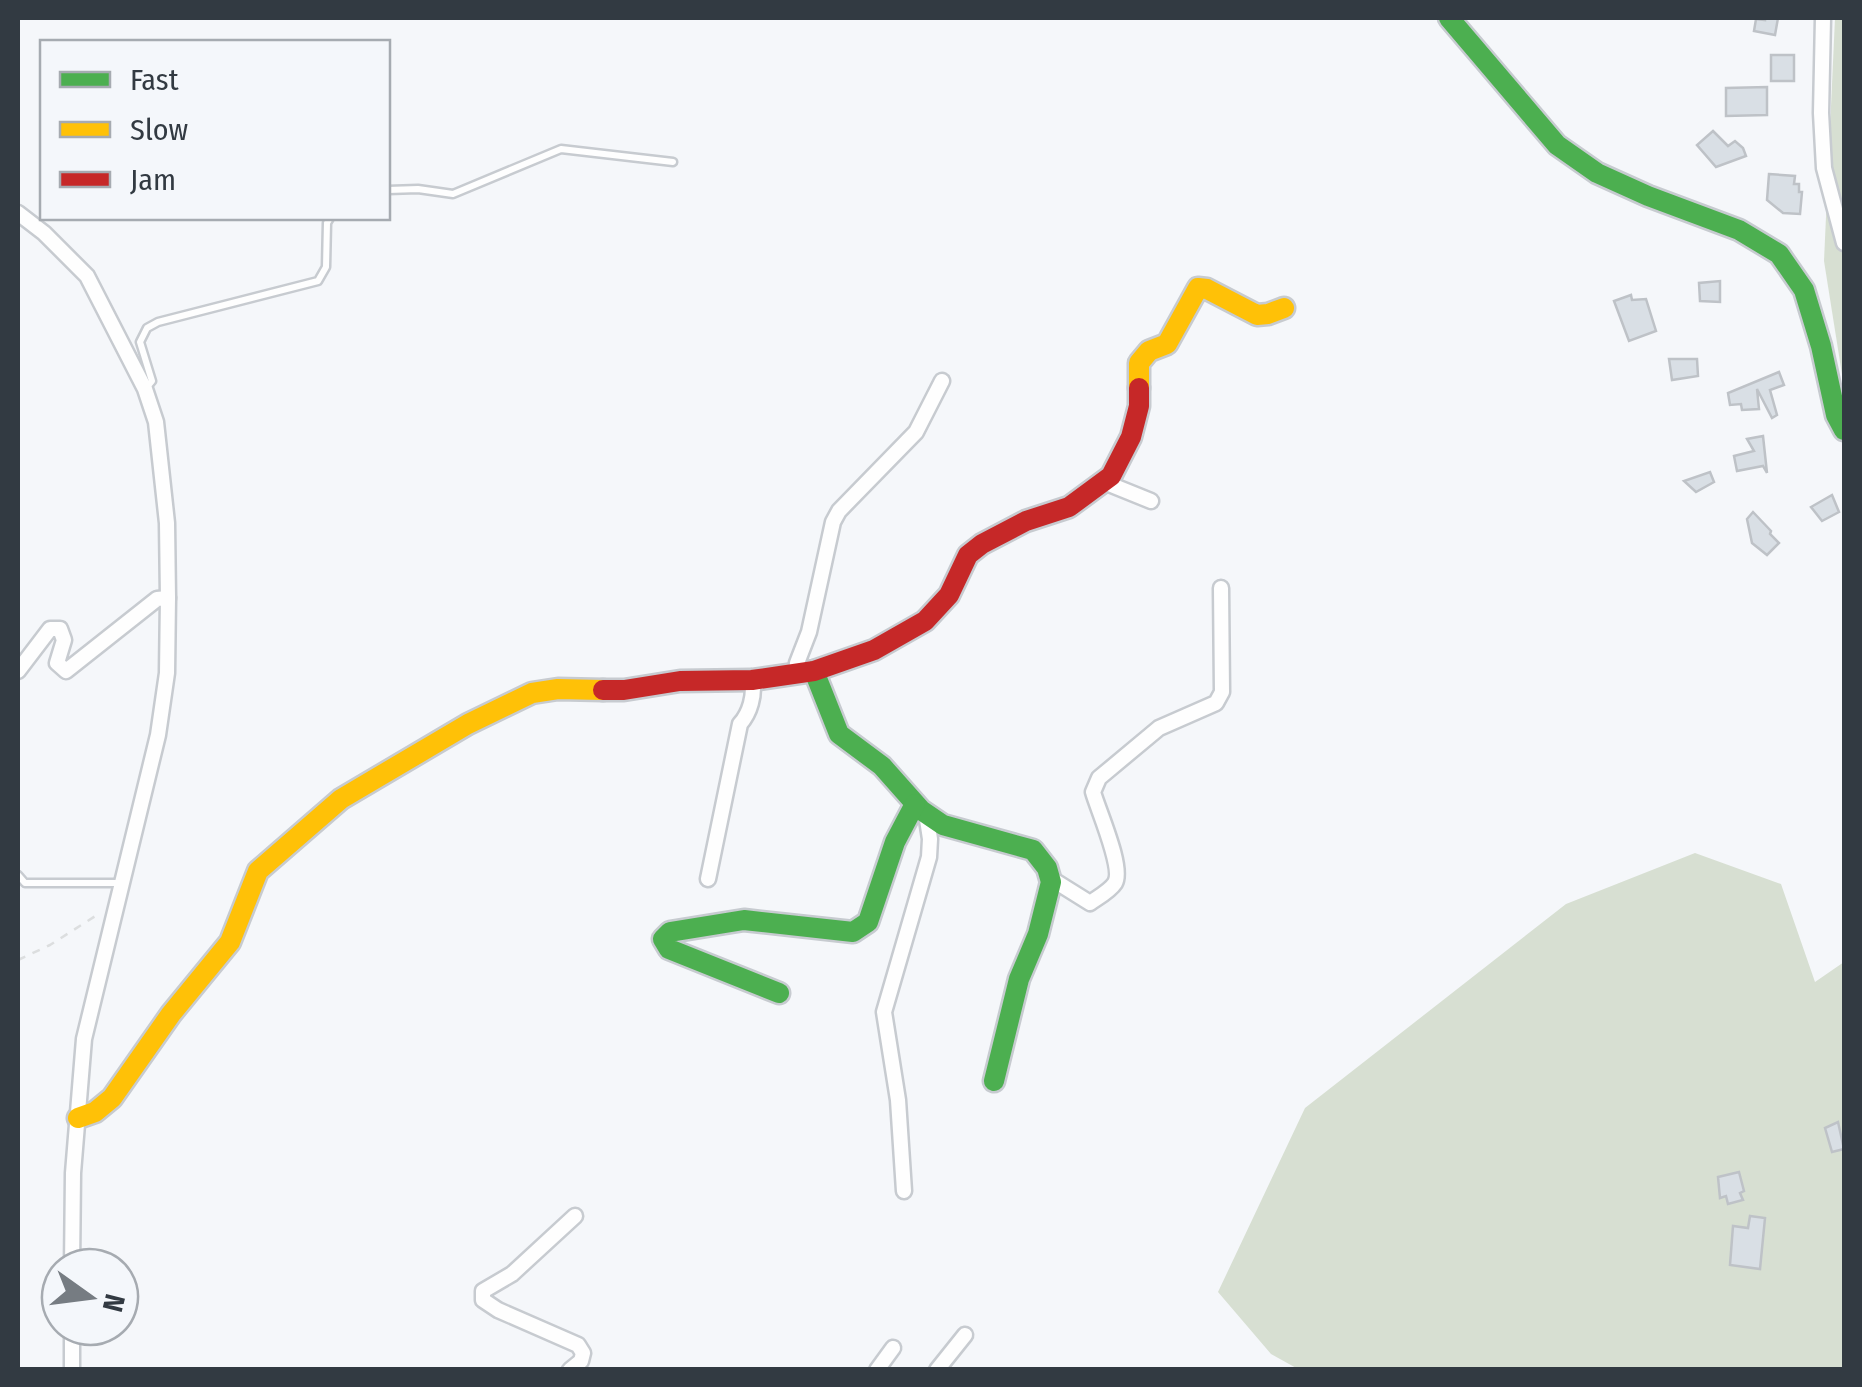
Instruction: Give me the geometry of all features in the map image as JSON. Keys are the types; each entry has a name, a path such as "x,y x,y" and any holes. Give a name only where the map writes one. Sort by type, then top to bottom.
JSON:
{"street":[{"path":"1449,18 1557,144 1598,172 1648,196 1740,230 1779,254 1804,290 1836,415 1844,430"},
{"path":"1823,18 1824,168 1844,244"},
{"path":"18,213 44,232 88,276 145,389 156,422 166,523 166,673 158,734 84,1038 73,1173 72,1247"},
{"path":"78,1118 95,1112 112,1098 171,1014 230,942 258,872 341,799 468,724 532,693 558,689 624,690 680,681 752,680 805,672 874,650 925,621 948,596 968,555 982,544 1026,521 1069,508 1110,476 1131,437 1139,406 1139,363 1149,351 1167,344 1198,288 1207,288 1257,315 1284,308"},
{"path":"942,381 916,432 839,511 833,522 809,632 797,663 838,734 882,766 921,809 942,825 1033,850 1047,868 1051,882 1038,934 1019,979 994,1080"},
{"path":"1104,482 1151,502"},
{"path":"1050,878 1090,903 1114,885 1115,861 1092,792 1099,778 1159,728 1216,703 1222,692 1221,588"},
{"path":"18,671 50,629 60,629 64,640 58,663 66,671 157,599 168,598"},
{"path":"708,879 740,724 754,690 752,680"},
{"path":"779,993 669,948 663,939 670,932 744,920 853,932 868,922 895,842 921,809"},
{"path":"904,1191 898,1100 884,1012 929,857 930,839 921,809"},
{"path":"570,1370 582,1362 583,1353 578,1345 482,1300 483,1291 512,1274 576,1216"},
{"path":"937,1370 964,1334"},
{"path":"877,1370 893,1348"}],"lane":[{"path":"390,190 453,194 561,148 672,162"},
{"path":"145,389 152,381 140,342 146,328 318,282 326,268 329,220"},
{"path":"18,876 25,883 122,883"}],"path":[{"path":"18,960 50,946 116,905"}],"shaded area":[{"path":"1835,18 1844,18 1844,387 1824,261"},
{"path":"1695,853 1781,884 1815,982 1844,962 1844,1369 1298,1369 1271,1354 1218,1292 1305,1108 1566,904"}],"building":[{"path":"1778,18 1775,35 1754,31 1756,19"},
{"path":"1771,55 1794,55 1794,81 1771,81"},
{"path":"1767,87 1767,115 1726,116 1726,88"},
{"path":"1713,131 1728,146 1735,141 1746,156 1716,167 1697,145"},
{"path":"1769,174 1795,176 1794,184 1799,184 1802,192 1800,214 1783,213 1767,200"},
{"path":"1720,281 1720,302 1700,301 1699,283"},
{"path":"1631,295 1632,300 1646,299 1656,331 1629,341 1614,301"},
{"path":"1669,359 1697,359 1698,376 1672,380"},
{"path":"1779,372 1784,385 1770,390 1777,415 1772,418 1757,389 1759,409 1742,410 1741,404 1730,405 1728,393"},
{"path":"1763,436 1767,473 1763,466 1737,471 1734,456 1754,451 1747,439"},
{"path":"1710,472 1714,482 1696,492 1684,481"},
{"path":"1832,495 1839,512 1822,521 1811,507"},
{"path":"1753,512 1779,543 1767,555 1752,543 1747,519"},
{"path":"1838,1122 1844,1149 1832,1152 1825,1128"},
{"path":"1739,1172 1743,1200 1728,1204 1726,1196 1720,1198 1718,1177"},
{"path":"1750,1216 1765,1218 1760,1269 1730,1265 1733,1226 1748,1228"}],"traffic: fast":[{"path":"1449,18 1557,145 1597,173 1739,230 1779,254 1804,290 1836,415 1844,430"},
{"path":"814,671 839,734 882,766 921,810 943,825 1033,850 1047,868 1051,882 1038,934 1019,979 994,1081"},
{"path":"779,993 669,949 663,939 670,932 744,920 853,932 868,922 895,842 915,804"}],"traffic: slow":[{"path":"1139,388 1139,363 1149,351 1167,344 1198,288 1257,315 1284,308"},
{"path":"78,1118 95,1112 112,1098 171,1014 230,942 258,871 341,799 468,724 532,693 603,690"}],"traffic: jam":[{"path":"603,690 680,681 752,680 814,671 874,650 925,621 949,595 968,555 982,544 1026,521 1069,507 1111,476 1131,437 1139,388"}]}
